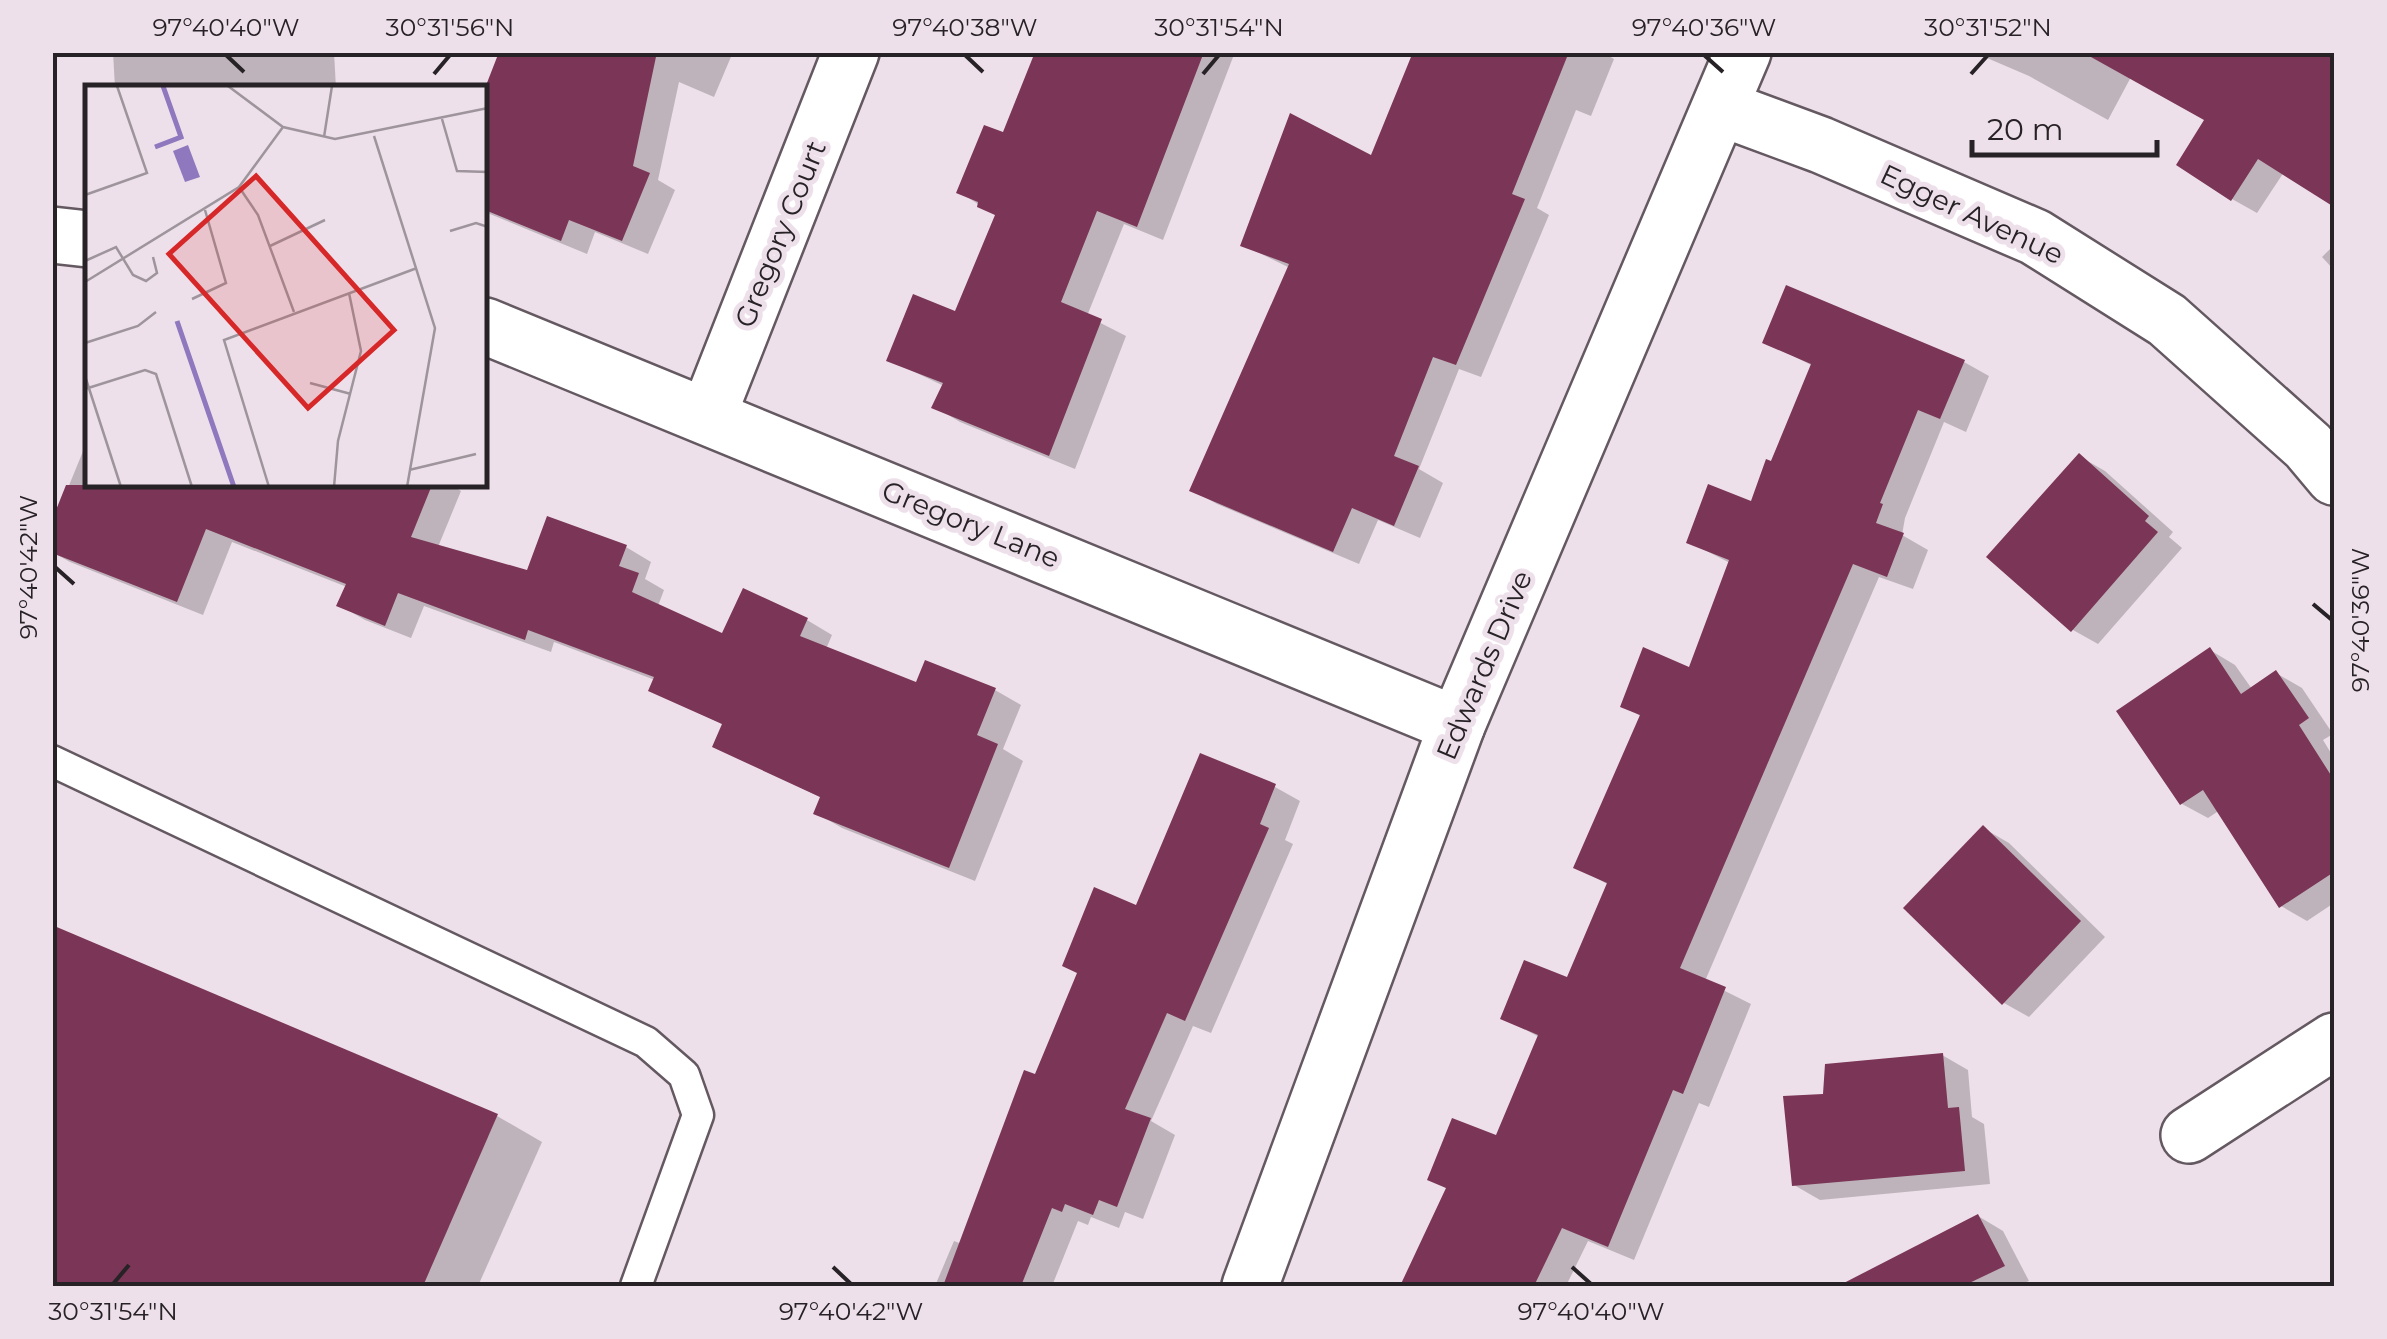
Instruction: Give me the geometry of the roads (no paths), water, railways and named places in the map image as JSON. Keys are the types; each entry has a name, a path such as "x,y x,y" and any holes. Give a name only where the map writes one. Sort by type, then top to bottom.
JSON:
{"street":[{"name":"Gregory Court","path":"708,415 851,52"},
{"name":"Edwards Drive","path":"1250,1286 1457,725 1743,52"},
{"name":"Egger Avenue","path":"1721,108 1821,145 2035,237 2166,320 2308,446 2334,477"},
{"path":"52,235 85,239"},
{"name":"Gregory Lane","path":"488,327 1457,725"},
{"path":"2189,1136 2334,1041"}],"lane":[{"path":"52,762 646,1042 684,1075 698,1115 636,1286"}]}
